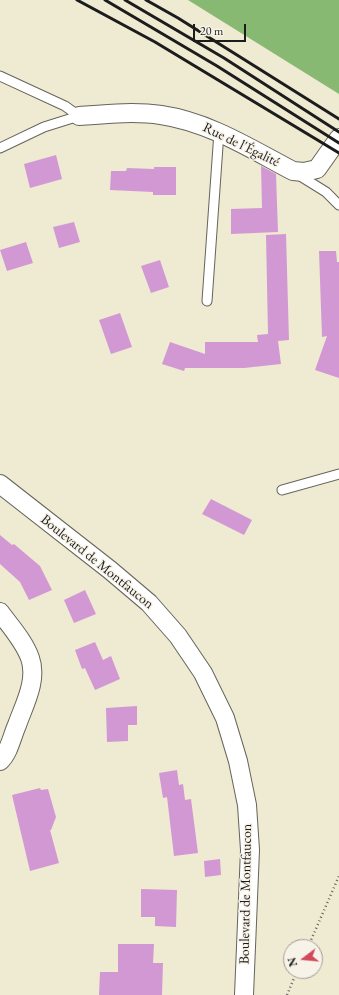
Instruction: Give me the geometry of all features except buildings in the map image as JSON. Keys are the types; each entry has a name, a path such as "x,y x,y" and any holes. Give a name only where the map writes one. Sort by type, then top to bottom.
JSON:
{"street":[{"name":"Rue de l'Égalité","path":"79,116 119,113 161,114 209,127 293,171 304,172 317,169 339,138"},
{"name":"Boulevard de Montfaucon","path":"0,484 149,602 178,636 203,673 225,718 238,761 247,805 250,842 244,995"},
{"path":"0,612 24,644 31,658 32,674 30,690 8,748 0,761"}],"lane":[{"path":"0,76 65,106 79,116"},
{"name":"Rue de l'Égalité","path":"0,148 44,127 79,116"},
{"path":"207,301 219,132"},
{"path":"293,171 326,192 339,205"},
{"path":"282,490 339,474"}],"path":[{"path":"311,939 339,876"},
{"path":"287,995 294,979"}],"green space":[{"path":"188,0 339,0 339,94"}],"railway":[{"path":"77,0 155,42 339,153"},
{"path":"105,0 217,66 339,143"},
{"path":"125,0 224,58 339,132"},
{"path":"146,0 178,18 339,119"}]}
